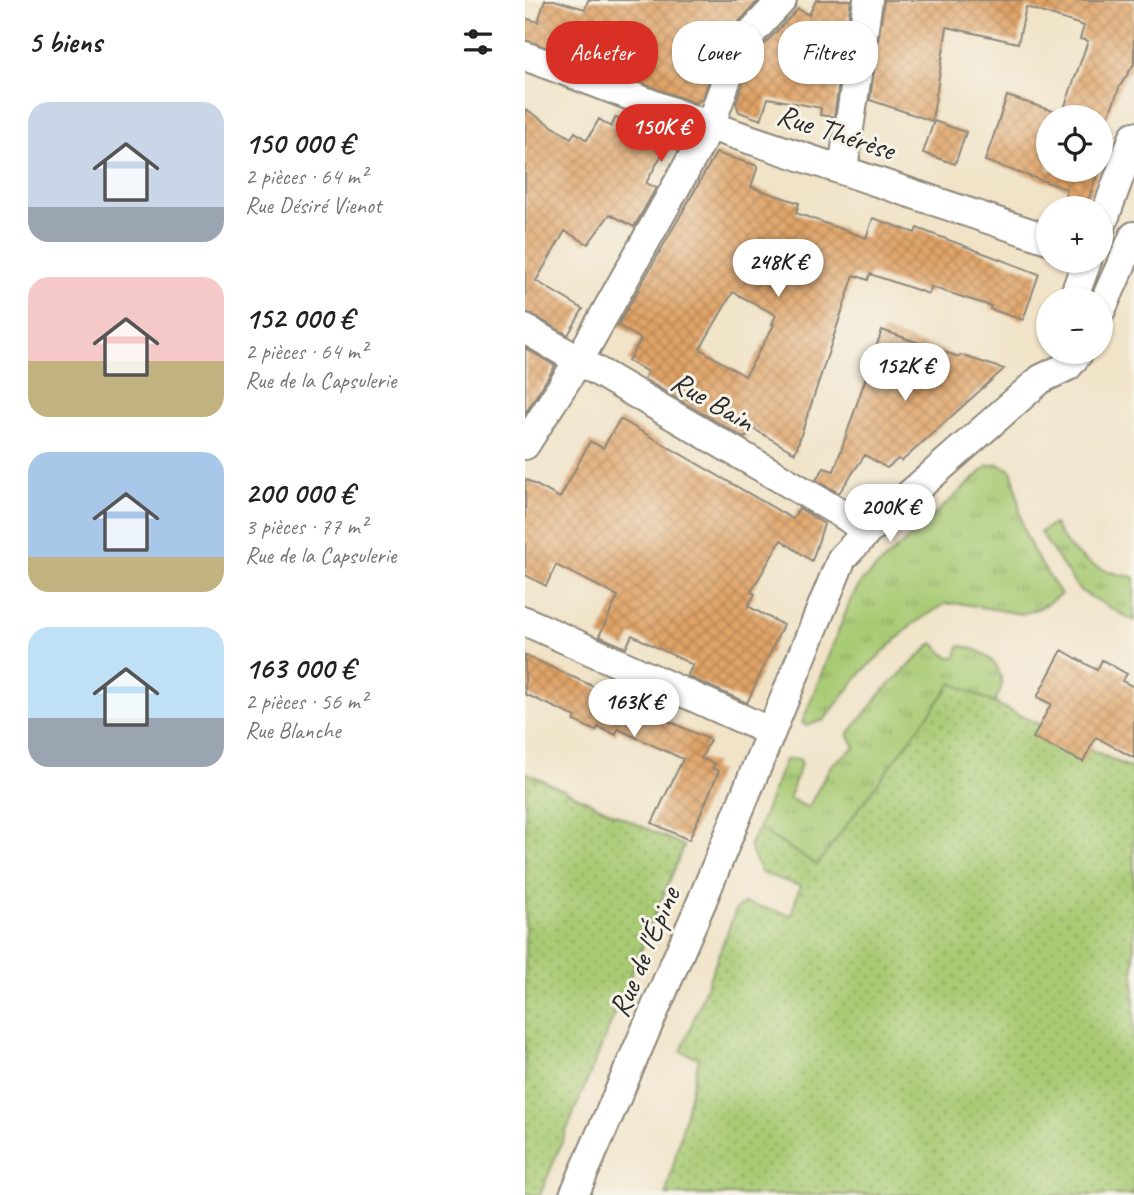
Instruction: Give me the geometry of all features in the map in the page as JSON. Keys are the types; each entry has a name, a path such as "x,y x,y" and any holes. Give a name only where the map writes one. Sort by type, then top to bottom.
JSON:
{"street":[{"path":"525,445 579,360 710,126 738,47 782,0"},
{"path":"843,169 868,0"},
{"name":"Rue Thérèse","path":"525,56 710,126 1036,235"},
{"path":"1112,196 1134,136"},
{"path":"1113,260 1134,236"},
{"name":"Rue Bain","path":"525,329 847,517 867,532"},
{"path":"1041,379 1048,364"},
{"path":"1041,379 1070,364"},
{"name":"Rue de l'Épine","path":"573,1195 688,934 842,558 867,532 1041,379"},
{"path":"525,621 771,732"}],"green space":[{"path":"997,464 1010,469 1028,540 1061,594 1040,608 1021,614 963,604 945,604 913,624 863,671 824,720 806,726 802,723 851,599 862,581 988,466"},
{"path":"1054,524 1068,546 1087,561 1109,572 1134,577 1134,621 1079,590 1040,532"},
{"path":"933,643 948,657 956,657 959,646 975,649 989,658 999,671 1001,679 1001,688 994,703 1134,770 817,865 758,829 785,760 800,759 801,764 789,798 808,808 831,765 855,747 848,734 883,691"},
{"path":"952,683 1134,770 1134,1195 666,1195 699,1058 681,1052 736,909 745,903 791,915 800,886 761,873 749,846 758,829 817,865"},
{"path":"525,772 684,846 540,1195 525,1195"}],"building":[{"path":"545,0 585,9 588,0 759,0 740,21 672,21 672,84 708,84 702,99 695,103 644,84 658,84 658,21 546,21 546,48 525,40 525,18 538,22"},
{"path":"816,0 851,0 848,21 787,21 798,9 809,15"},
{"path":"884,0 1134,0 1134,64 1120,86 1113,105 1065,105 1088,41 1080,39 1084,26 1026,7 1018,43 947,27 932,121 870,100 872,84 878,84 878,43"},
{"path":"778,30 778,84 839,84 834,117 820,115 821,108 768,98 761,120 739,112 736,103 743,84 764,84 764,45"},
{"path":"1007,96 1036,105 1036,178 985,161"},
{"path":"525,109 571,138 575,132 587,140 599,119 611,127 616,117 666,147 646,183 656,188 634,227 610,214 588,244 565,231 536,281 583,309 568,335 525,312"},
{"path":"934,121 966,132 955,164 923,153"},
{"path":"716,153 758,166 751,187 799,203 796,213 866,238 873,218 915,233 917,228 1039,274 1023,320 990,309 991,306 931,287 929,294 870,274 868,280 854,275 795,453 752,428 745,438 644,379 648,372 628,361 641,339 618,325","holes":["733,292 776,315 772,324 774,325 745,376 700,349"]},
{"path":"1046,182 1095,182 1089,196 1065,196 1067,189"},
{"path":"882,330 959,357 960,355 1004,369 902,461 898,459 887,468 865,455 839,493 816,480 824,468 834,471"},
{"path":"525,348 555,366 525,414"},
{"path":"620,419 793,519 799,508 824,524 812,561 781,540 751,592 755,594 748,606 783,625 747,703 687,676 693,665 632,635 626,648 599,636 618,596 556,565 546,586 525,575 525,479 560,498 590,441 603,448"},
{"path":"1062,650 1097,670 1102,660 1127,674 1122,681 1134,687 1134,758 1096,737 1083,762 1033,738 1051,704 1037,697"},
{"path":"525,655 710,740 701,758 715,764 712,768 719,771 689,840 652,823 683,759 618,729 616,735 598,727 596,731 574,721 576,717 525,694"}]}
